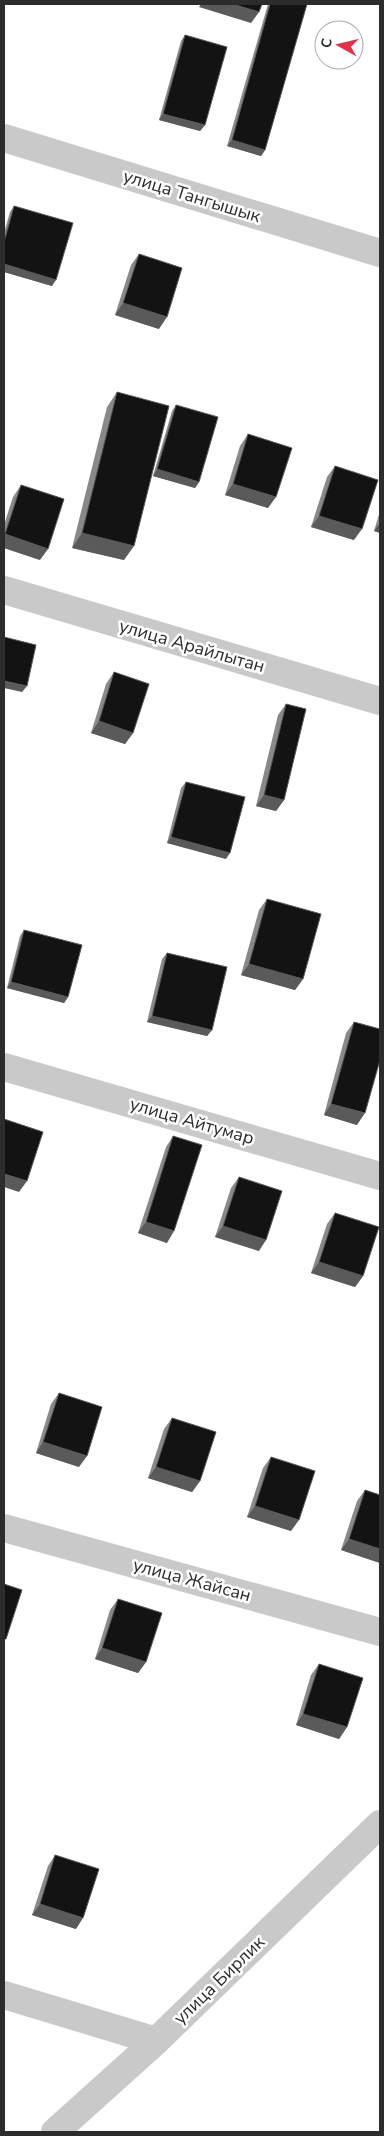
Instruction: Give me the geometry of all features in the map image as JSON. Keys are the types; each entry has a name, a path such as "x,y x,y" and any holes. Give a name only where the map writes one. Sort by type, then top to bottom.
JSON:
{"street":[{"name":"улица Тангышык","path":"4,138 380,253"},
{"name":"улица Арайлытан","path":"4,590 380,701"},
{"name":"улица Айтумар","path":"4,1066 380,1176"},
{"name":"улица Жайсан","path":"4,1528 380,1632"},
{"name":"улица Бирлик","path":"55,2132 156,2041 380,1824"},
{"path":"4,1995 156,2041"}],"building":[{"path":"232,4 262,4 259,12"},
{"path":"270,4 307,4 265,150 232,140"},
{"path":"185,35 227,47 205,125 163,114"},
{"path":"14,206 73,223 56,280 4,264 4,242"},
{"path":"139,254 182,268 167,317 123,303"},
{"path":"117,392 169,406 134,546 82,533"},
{"path":"176,405 218,417 199,482 157,469"},
{"path":"248,434 292,448 276,497 233,484"},
{"path":"335,466 378,480 362,529 319,516"},
{"path":"21,485 64,499 48,549 5,534"},
{"path":"4,637 36,645 27,686 4,681"},
{"path":"114,672 149,684 133,733 99,721"},
{"path":"286,704 306,709 284,800 264,795"},
{"path":"186,782 245,797 230,853 171,837"},
{"path":"267,899 321,914 303,979 249,964"},
{"path":"24,930 82,945 68,997 11,982"},
{"path":"167,953 227,967 212,1030 152,1016"},
{"path":"354,1022 380,1029 380,1060 365,1113 331,1104"},
{"path":"4,1119 43,1132 27,1181 4,1174"},
{"path":"173,1136 202,1145 174,1231 146,1222"},
{"path":"239,1177 282,1191 266,1240 223,1226"},
{"path":"335,1213 379,1227 363,1276 319,1262"},
{"path":"59,1393 102,1407 87,1456 43,1442"},
{"path":"172,1418 216,1432 200,1481 156,1467"},
{"path":"271,1457 315,1471 299,1520 255,1506"},
{"path":"365,1490 380,1495 380,1549 349,1539"},
{"path":"4,1584 22,1590 6,1639 4,1639"},
{"path":"118,1599 162,1613 146,1662 102,1648"},
{"path":"319,1664 363,1678 347,1727 303,1714"},
{"path":"55,1855 99,1869 83,1918 40,1904"}]}
